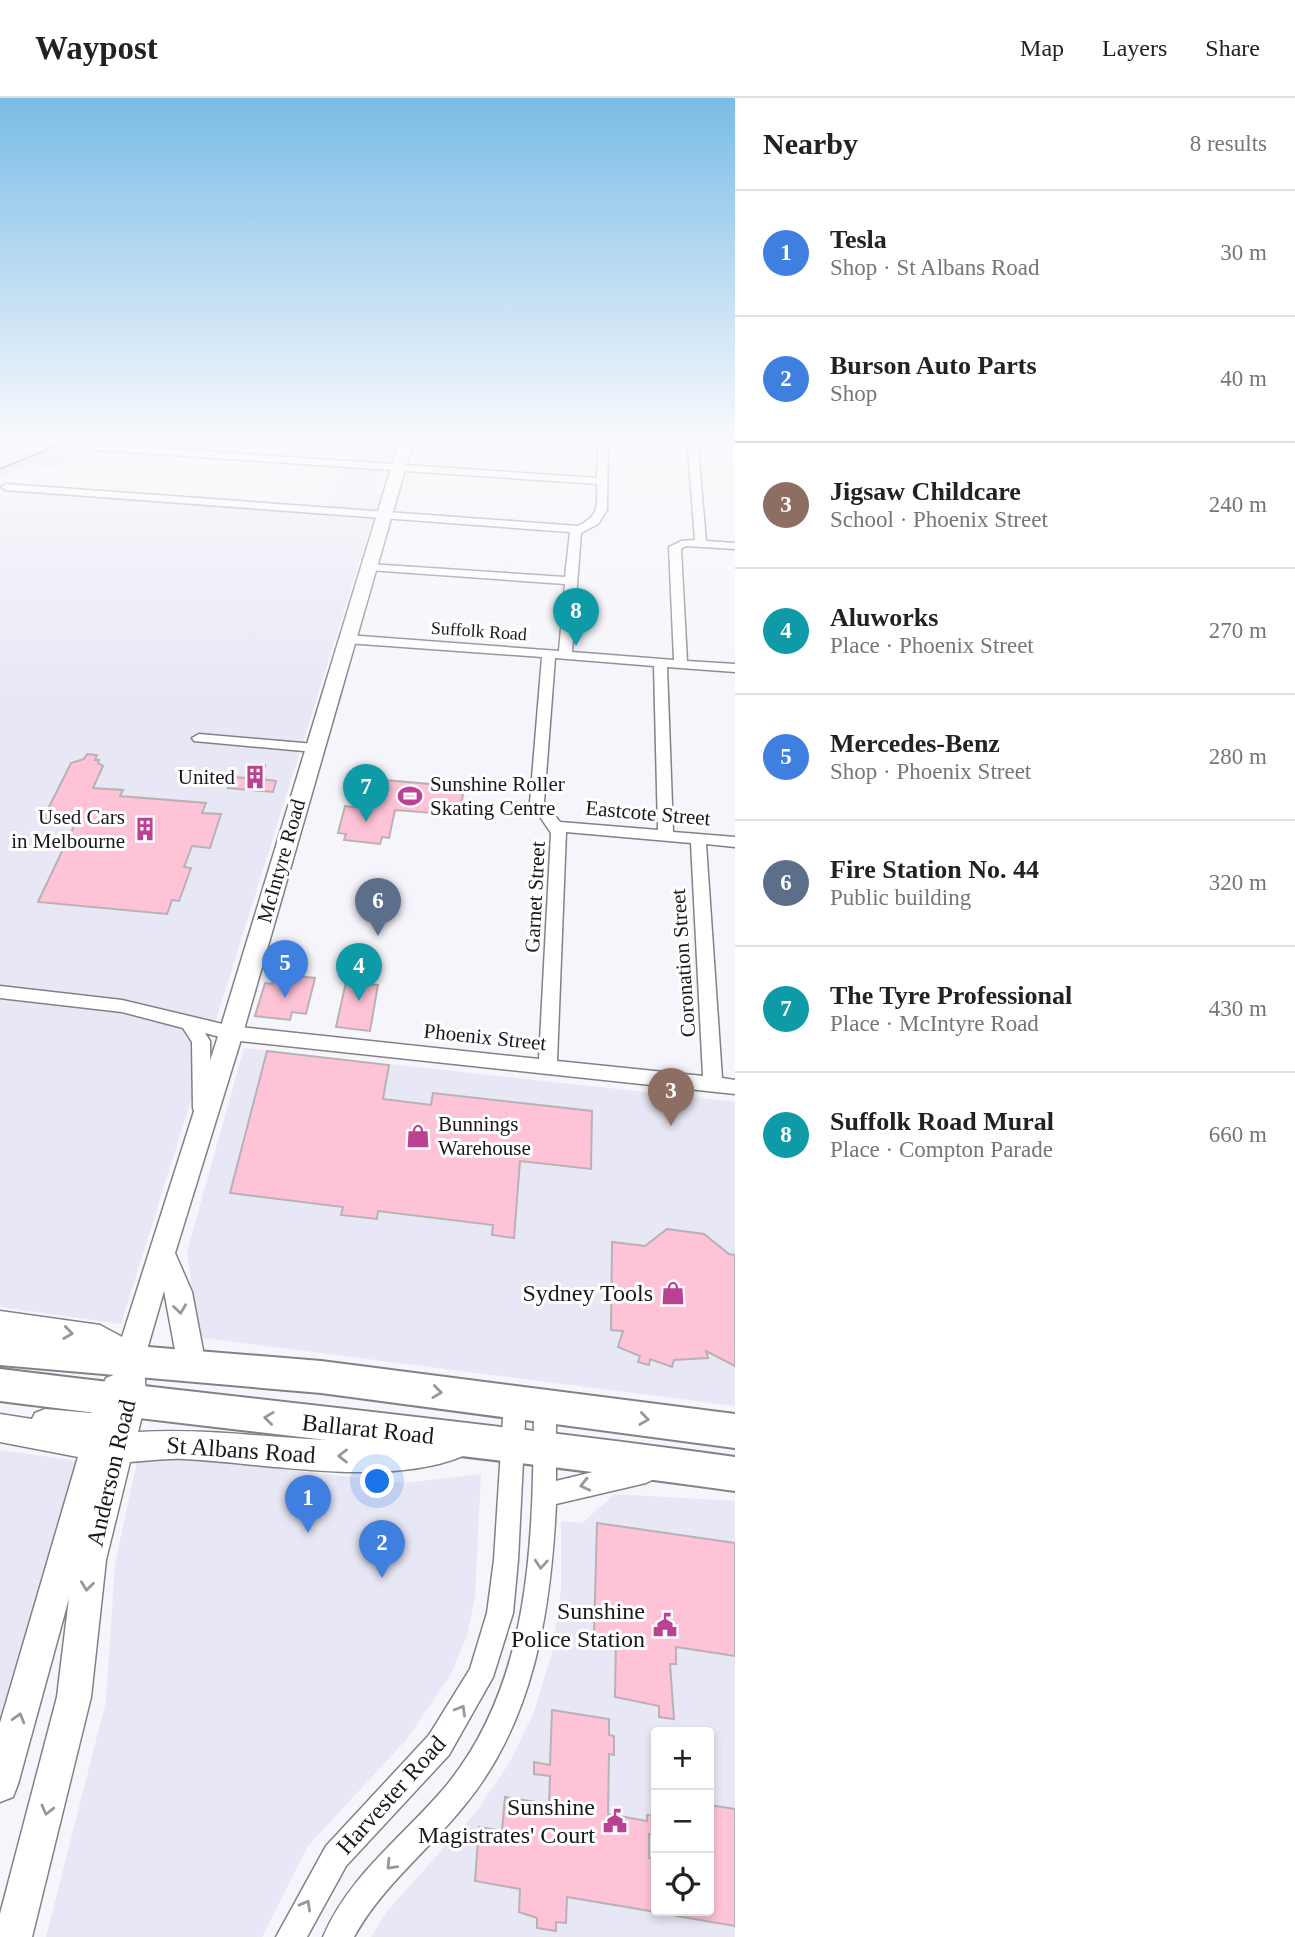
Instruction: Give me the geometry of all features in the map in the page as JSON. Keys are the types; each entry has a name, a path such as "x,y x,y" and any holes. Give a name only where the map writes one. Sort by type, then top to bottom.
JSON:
{"highway":[{"name":"Ballarat Road","path":"0,1350 321,1377 735,1432"},
{"name":"Ballarat Road","path":"0,1385 113,1425 349,1428 513,1444 735,1474"}],"main road":[{"name":"McIntyre Road","path":"131,1360 380,528"},
{"path":"162,1253 178,1292 192,1366"},
{"path":"0,1324 100,1338 131,1360"},
{"name":"Anderson Road","path":"0,1784 131,1360"},
{"name":"St Albans Road","path":"0,1419 113,1425 181,1444 360,1457 513,1444"},
{"name":"Anderson Road","path":"13,1937 72,1709 90,1560 113,1425"},
{"name":"St Albans Road","path":"0,1428 113,1425"}],"street":[{"path":"563,528 578,529"},
{"path":"700,528 701,544"},
{"name":"Garnet Street","path":"548,1066 559,842 557,826 542,814 537,802 570,581 573,544 578,529"},
{"path":"681,664 676,547 678,544 735,546"},
{"path":"369,567 570,581"},
{"name":"Suffolk Road","path":"347,639 735,668"},
{"path":"660,663 666,835"},
{"path":"199,738 315,748"},
{"name":"Eastcote Street","path":"557,826 735,842"},
{"name":"Coronation Street","path":"698,839 713,1084"},
{"name":"Phoenix Street","path":"0,992 122,1006 231,1033 735,1087"},
{"path":"190,1024 201,1041 202,1125"},
{"name":"Harvester Road","path":"291,1937 336,1856 439,1745 480,1677 491,1650 500,1613 513,1444 530,1404"},
{"name":"Harvester Road","path":"513,1444 530,1404"},
{"name":"Harvester Road","path":"338,1937 373,1883 442,1809 479,1764 512,1694 528,1644 539,1588 545,1495 513,1444"},
{"path":"545,1495 674,1465"}],"shaded area":[{"path":"0,528 370,528 121,1324 0,1307"},
{"path":"244,1048 735,1102 735,1406 203,1338 198,1331 187,1252"},
{"path":"0,1450 79,1461 0,1720"},
{"path":"177,1458 405,1483 481,1474 475,1597 467,1636 450,1676 406,1740 308,1846 262,1937 46,1937 106,1701 115,1564 137,1462"},
{"path":"615,1494 735,1501 735,1937 371,1937 388,1910 476,1812 510,1762 534,1712 552,1653 561,1591 561,1521 582,1523"}],"building":[{"name":"Used Cars in Melbourne","path":"87,754 97,755 95,760 99,760 98,763 103,766 93,788 123,790 120,796 206,803 202,813 221,814 210,848 192,846 184,867 191,868 179,901 172,900 167,914 38,902 76,822 43,819 71,763 84,759"},
{"name":"United","path":"253,764 265,765 261,779 276,781 273,792 228,788 232,777 248,778"},
{"name":"Sunshine Roller Skating Centre","path":"362,778 464,787 460,815 395,810 389,838 382,837 380,844 344,840 346,834 338,833 345,806 355,807"},
{"path":"275,974 315,978 306,1014 292,1012 290,1020 255,1016 265,983 272,984"},
{"path":"346,982 378,985 370,1031 336,1027"},
{"name":"Bunnings Warehouse","path":"267,1051 389,1065 383,1099 431,1105 433,1093 592,1111 591,1169 520,1161 514,1238 492,1235 493,1225 378,1211 377,1219 341,1215 343,1207 230,1193"},
{"name":"Sydney Tools","path":"667,1229 704,1234 729,1254 735,1255 735,1366 706,1351 708,1358 674,1360 672,1367 650,1359 649,1365 638,1362 640,1356 618,1347 623,1331 611,1330 612,1242 645,1246"},
{"name":"Sunshine Police Station","path":"597,1523 735,1543 735,1656 676,1647 676,1664 670,1664 674,1719 659,1717 659,1706 615,1697 616,1637 594,1634"},
{"name":"Sunshine Magistrates' Court","path":"552,1710 609,1719 609,1735 614,1736 614,1755 609,1754 608,1814 647,1821 647,1815 651,1815 651,1911 567,1897 566,1923 556,1922 556,1931 537,1928 537,1918 519,1912 520,1889 475,1881 479,1827 502,1831 505,1797 549,1804 550,1776 534,1774 534,1762 550,1765"},
{"path":"714,1806 735,1809 735,1926 676,1916 714,1916"}],"place":[{"name":"Suffolk Road Mural","path":"576,646"},
{"name":"United","path":"255,777"},
{"name":"Sunshine Roller Skating Centre","path":"410,796"},
{"name":"The Tyre Professional","path":"366,822"},
{"name":"Used Cars in Melbourne","path":"145,829"},
{"name":"Fire Station No. 44","path":"378,936"},
{"name":"Mercedes-Benz","path":"285,998"},
{"name":"Aluworks","path":"359,1001"},
{"name":"Jigsaw Childcare","path":"671,1126"},
{"name":"Bunnings Warehouse","path":"418,1136"},
{"name":"Sydney Tools","path":"673,1293"},
{"name":"Tesla","path":"308,1533"},
{"name":"Burson Auto Parts","path":"382,1578"},
{"name":"Sunshine Police Station","path":"665,1625"},
{"name":"Sunshine Magistrates' Court","path":"615,1821"}]}
